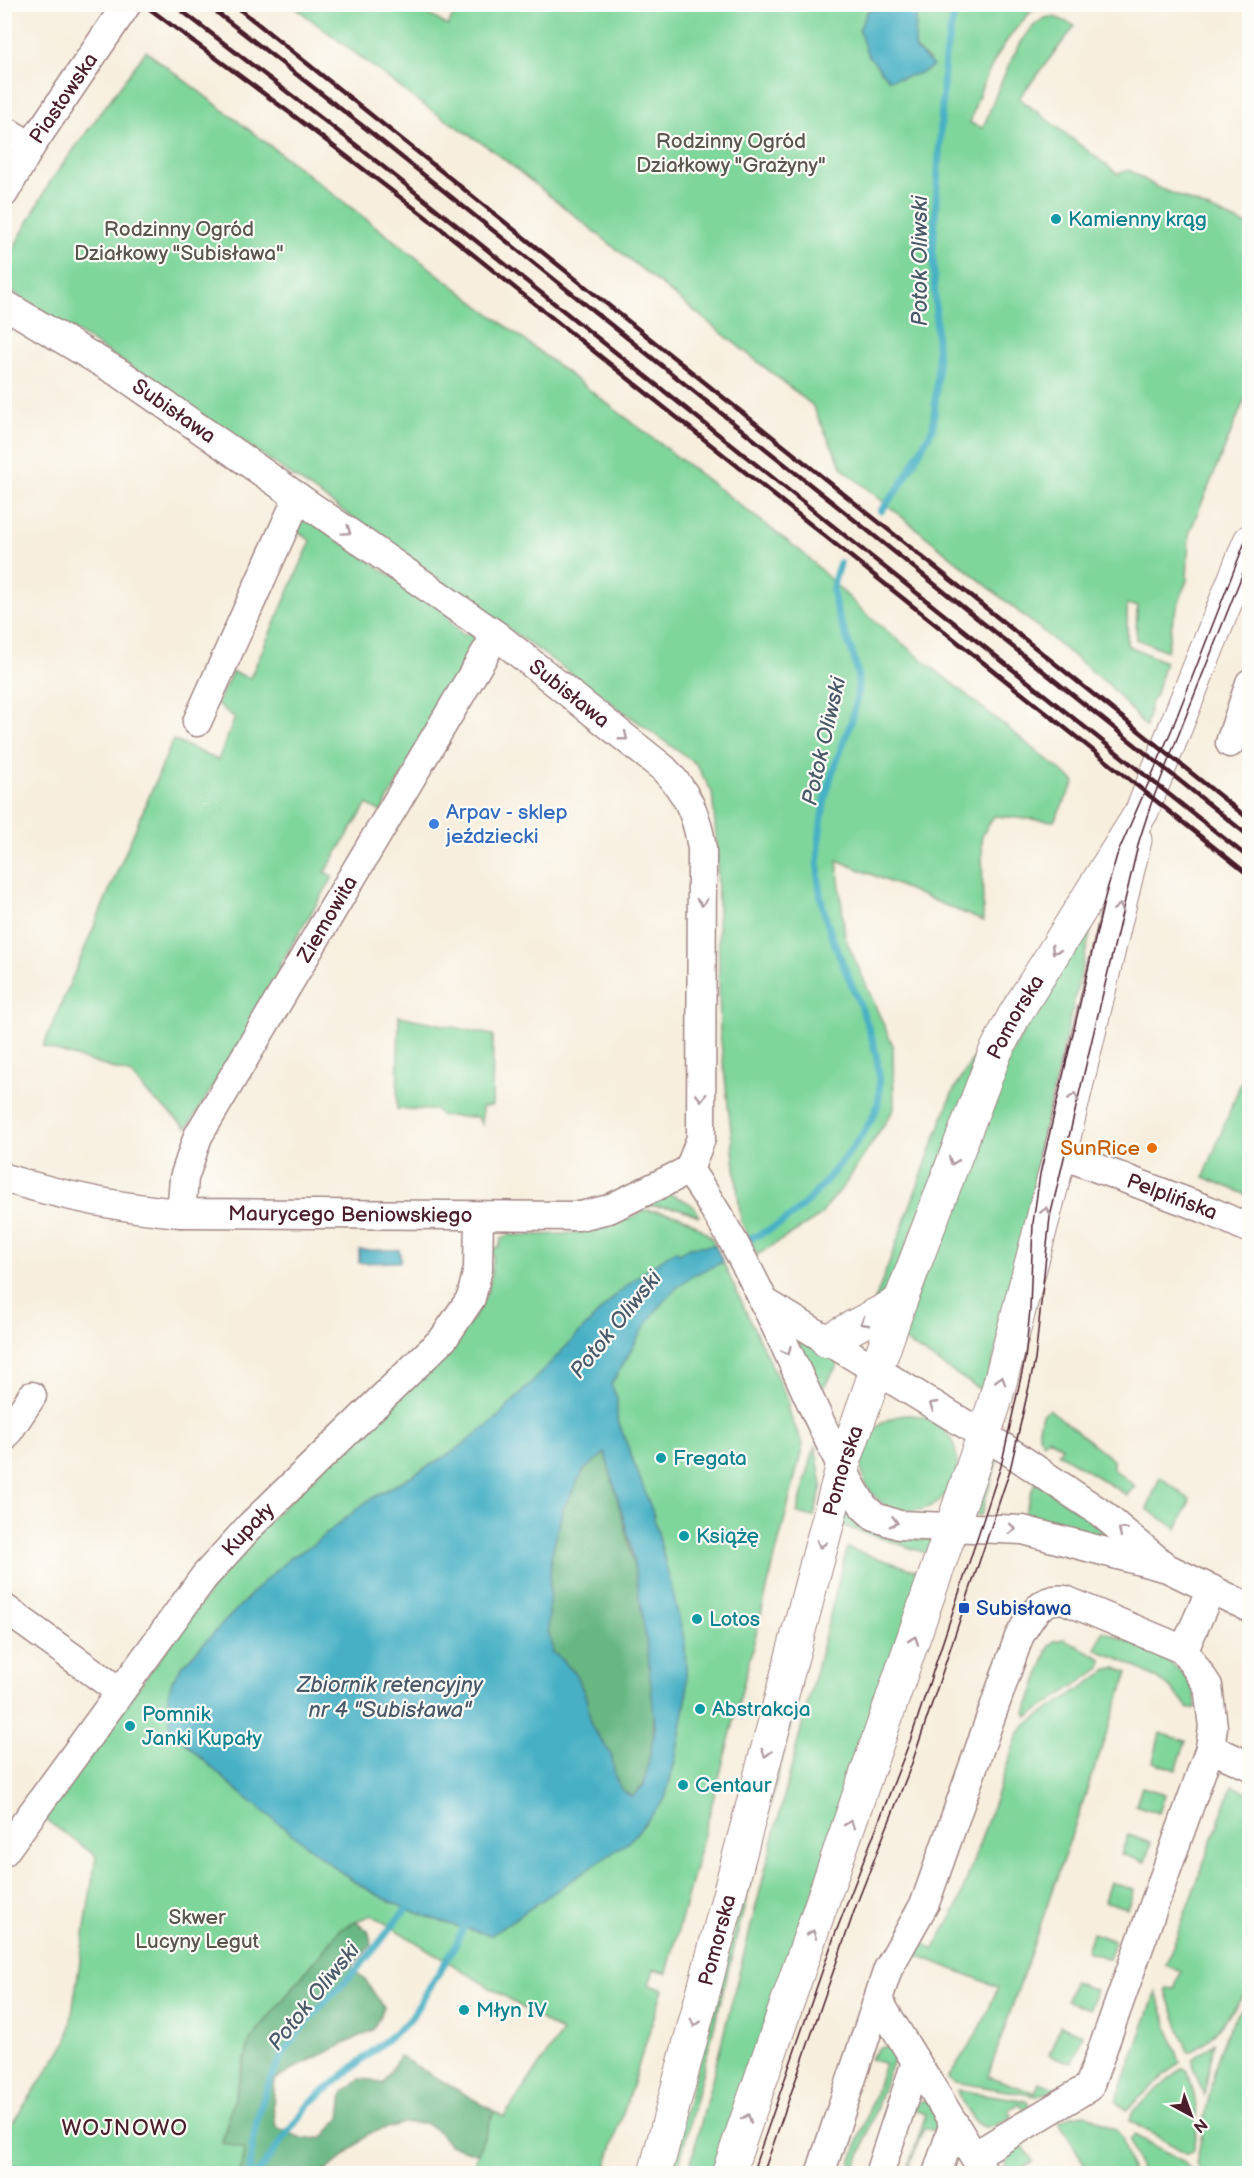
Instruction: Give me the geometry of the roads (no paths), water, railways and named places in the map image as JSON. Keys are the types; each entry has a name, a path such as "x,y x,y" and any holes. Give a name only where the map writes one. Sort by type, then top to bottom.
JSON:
{"main road":[{"name":"Pomorska","path":"728,2174 953,1526 1005,1366 1060,1154 1142,812 1250,542"},
{"name":"Pomorska","path":"655,2174 842,1468 875,1370 995,1053 1014,1016 1142,812"},
{"path":"827,1341 900,1302"}],"street":[{"name":"Piastowska","path":"4,193 31,146 127,4"},
{"path":"4,130 31,146"},
{"name":"Subisława","path":"4,304 124,376 496,635 663,768 681,786 693,807 702,849 701,1138 689,1170"},
{"path":"197,722 298,497"},
{"name":"Ziemowita","path":"182,1213 184,1178 198,1136 496,635"},
{"path":"1230,742 1250,683"},
{"name":"Pelplińska","path":"1060,1154 1208,1210 1250,1229"},
{"path":"689,1170 725,1229 763,1301 842,1468 864,1507 875,1517 899,1525 1023,1530 1167,1568 1250,1608"},
{"name":"Maurycego Beniowskiego","path":"4,1178 71,1197 127,1208 182,1213 580,1216 609,1209 689,1170"},
{"name":"Kupały","path":"4,1852 204,1577 251,1525 444,1338 471,1298 478,1269 479,1217"},
{"path":"763,1301 983,1435 1101,1513 1167,1568"},
{"path":"4,1438 32,1396"},
{"path":"1184,1650 1211,1589"},
{"path":"820,2174 888,1969 925,1903 1020,1637 1034,1612 1047,1601 1065,1600 1184,1650 1208,1686 1213,1727 1210,1748 1089,2087 980,2165 878,2000"},
{"path":"4,1608 119,1692"},
{"path":"1210,1748 1250,1766"},
{"path":"879,2174 916,2062"},
{"path":"937,2174 954,2123"}],"water":[{"path":"888,4 907,5 916,9 915,48 933,66 929,69 912,76 888,79 867,54 859,30 868,10 883,9"},
{"name":"Zbiornik retencyjny nr 4 \"Subisława\"","path":"715,1245 723,1262 689,1278 673,1291 652,1316 611,1384 617,1398 617,1418 653,1513 685,1642 687,1695 676,1757 665,1799 630,1841 491,1935 455,1926 401,1906 368,1890 335,1868 241,1793 184,1741 170,1727 168,1696 172,1681 182,1666 260,1585 290,1558 311,1546 367,1501 453,1452 494,1421 617,1294 643,1272 676,1250 680,1254 689,1247","holes":["605,1453 631,1545 648,1653 655,1728 644,1785 632,1797 621,1789 615,1776 611,1754 591,1726 586,1697 575,1673 553,1652 548,1630 551,1557 562,1511 583,1471"]},
{"path":"359,1250 399,1250 401,1259 399,1262 359,1263"}],"waterway":[{"name":"Potok Oliwski","path":"881,511 901,485 933,428 938,366 933,252 945,56 956,4"},
{"name":"Potok Oliwski","path":"742,1241 771,1229 804,1205 853,1148 866,1129 878,1103 879,1076 875,1049 824,912 818,872 824,803 854,713 858,690 856,664 838,615 833,590 840,563"},
{"name":"Potok Oliwski","path":"250,2174 254,2133 259,2114 281,2058 304,2025 362,1963 411,1905"},
{"name":"Potok Oliwski","path":"257,2174 310,2103 409,2021 454,1948 463,1929 463,1922"}],"tram line":[{"path":"752,2174 834,1937 910,1741 1001,1466 1025,1359 1030,1310 1033,1223 1040,1174 1105,897 1117,855 1172,729 1250,529"},
{"path":"763,2174 857,1903 911,1766 1010,1470 1035,1360 1050,1217 1139,841 1151,804 1250,555"}],"railway":[{"path":"143,4 435,224 1250,876"},
{"path":"173,4 356,145 1250,859"},
{"path":"206,4 364,127 1250,837"},
{"path":"233,4 1250,820"}],"place":[{"name":"Kamienny krąg","path":"1056,219"},
{"name":"Arpav - sklep jeździecki","path":"434,824"},
{"name":"SunRice","path":"1152,1148"},
{"name":"Fregata","path":"661,1458"},
{"name":"Książę","path":"684,1536"},
{"name":"Subisława","path":"964,1608"},
{"name":"Lotos","path":"697,1619"},
{"name":"Abstrakcja","path":"700,1709"},
{"name":"Pomnik Janki Kupały","path":"130,1726"},
{"name":"Centaur","path":"683,1785"},
{"name":"Młyn IV","path":"464,2010"}],"district":[{"name":"WOJNOWO","path":"125,2127"}],"park label":[{"name":"Rodzinny Ogród Działkowy \"Grażyny\"","path":"731,153"},
{"name":"Rodzinny Ogród Działkowy \"Subisława\"","path":"179,241"},
{"name":"Skwer Lucyny Legut","path":"197,1929"}]}
